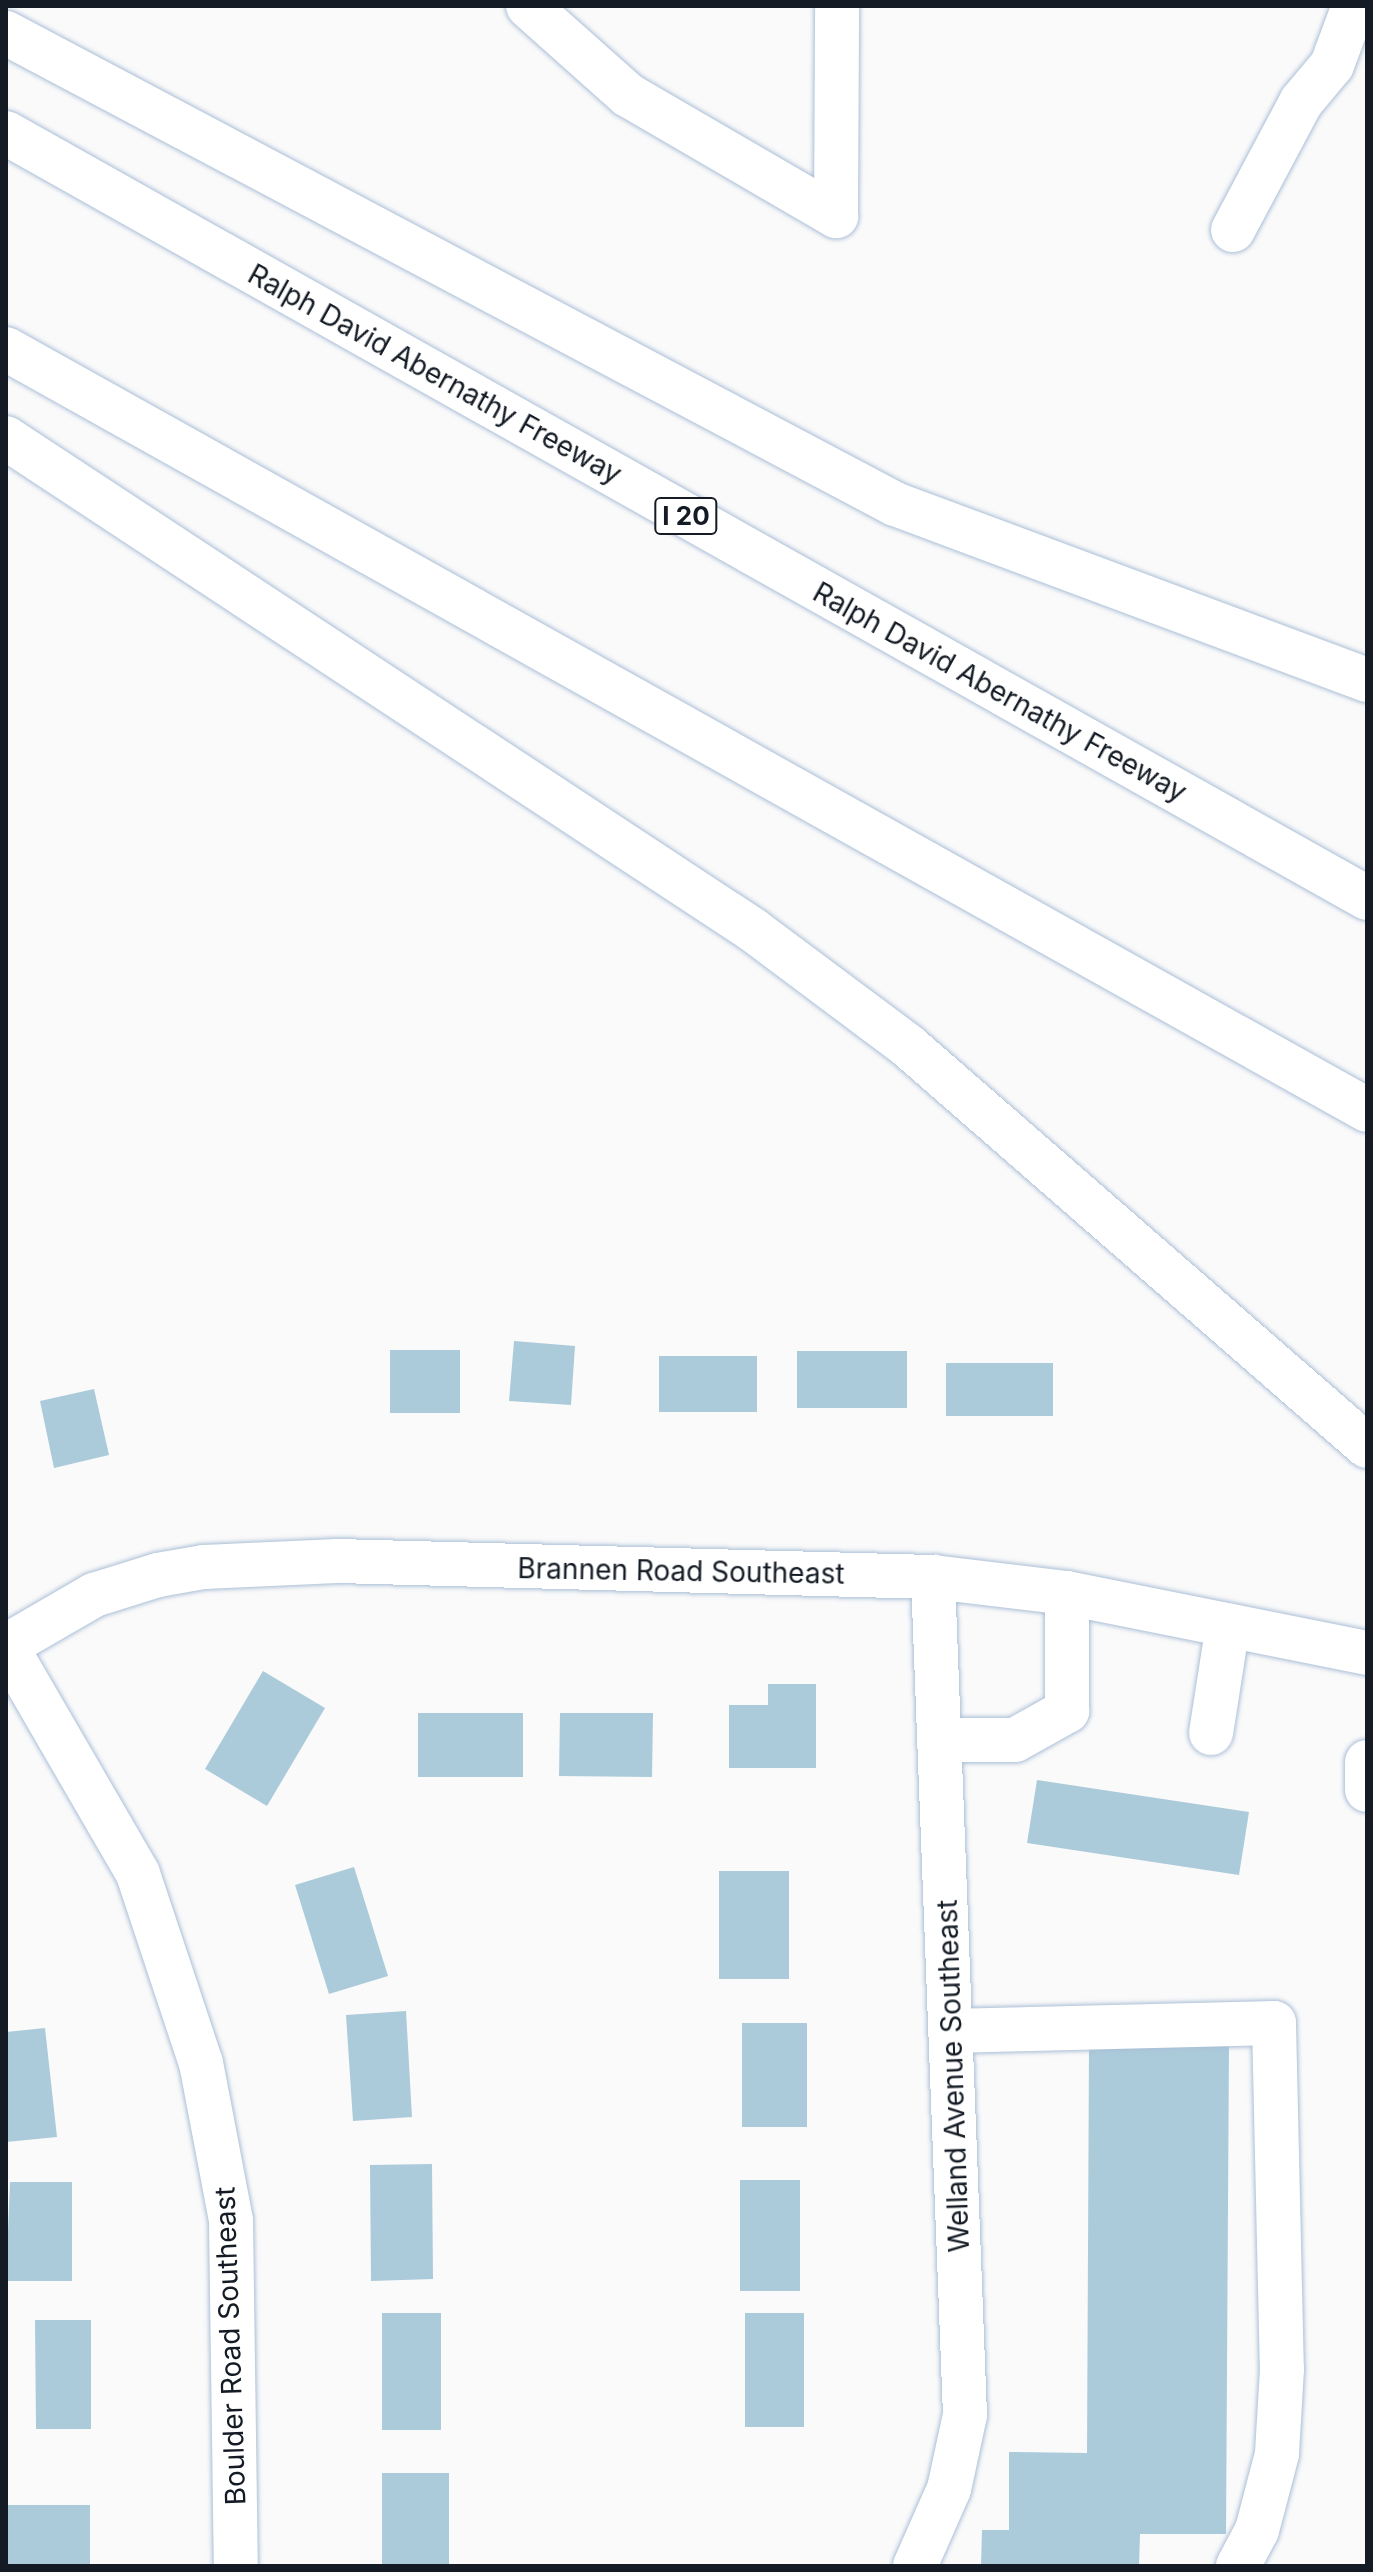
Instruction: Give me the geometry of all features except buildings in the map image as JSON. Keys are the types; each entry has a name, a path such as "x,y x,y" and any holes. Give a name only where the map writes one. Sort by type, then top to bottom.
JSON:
{"main road":[{"path":"528,6 628,95 836,216 837,6"},
{"path":"1233,230 1301,102 1332,65 1354,6"},
{"path":"6,33 895,504 1367,680"},
{"name":"Ralph David Abernathy Freeway","path":"6,133 1367,898"},
{"path":"6,349 1367,1110"},
{"path":"6,438 753,930 908,1046 1367,1446"},
{"name":"Brannen Road Southeast","path":"6,1646 94,1595 173,1572 261,1562 933,1577 1067,1593 1367,1653"},
{"name":"Welland Avenue Southeast","path":"915,2566 949,2489 965,2415 933,1577"},
{"path":"940,1740 1015,1740 1067,1711 1067,1593"},
{"path":"1211,1733 1228,1625"},
{"name":"Boulder Road Southeast","path":"6,1646 138,1874 201,2063 231,2221 236,2566"},
{"path":"1367,1762 1367,1790"},
{"path":"951,2031 1274,2023 1282,2369 1277,2454 1257,2530 1238,2566"}]}
